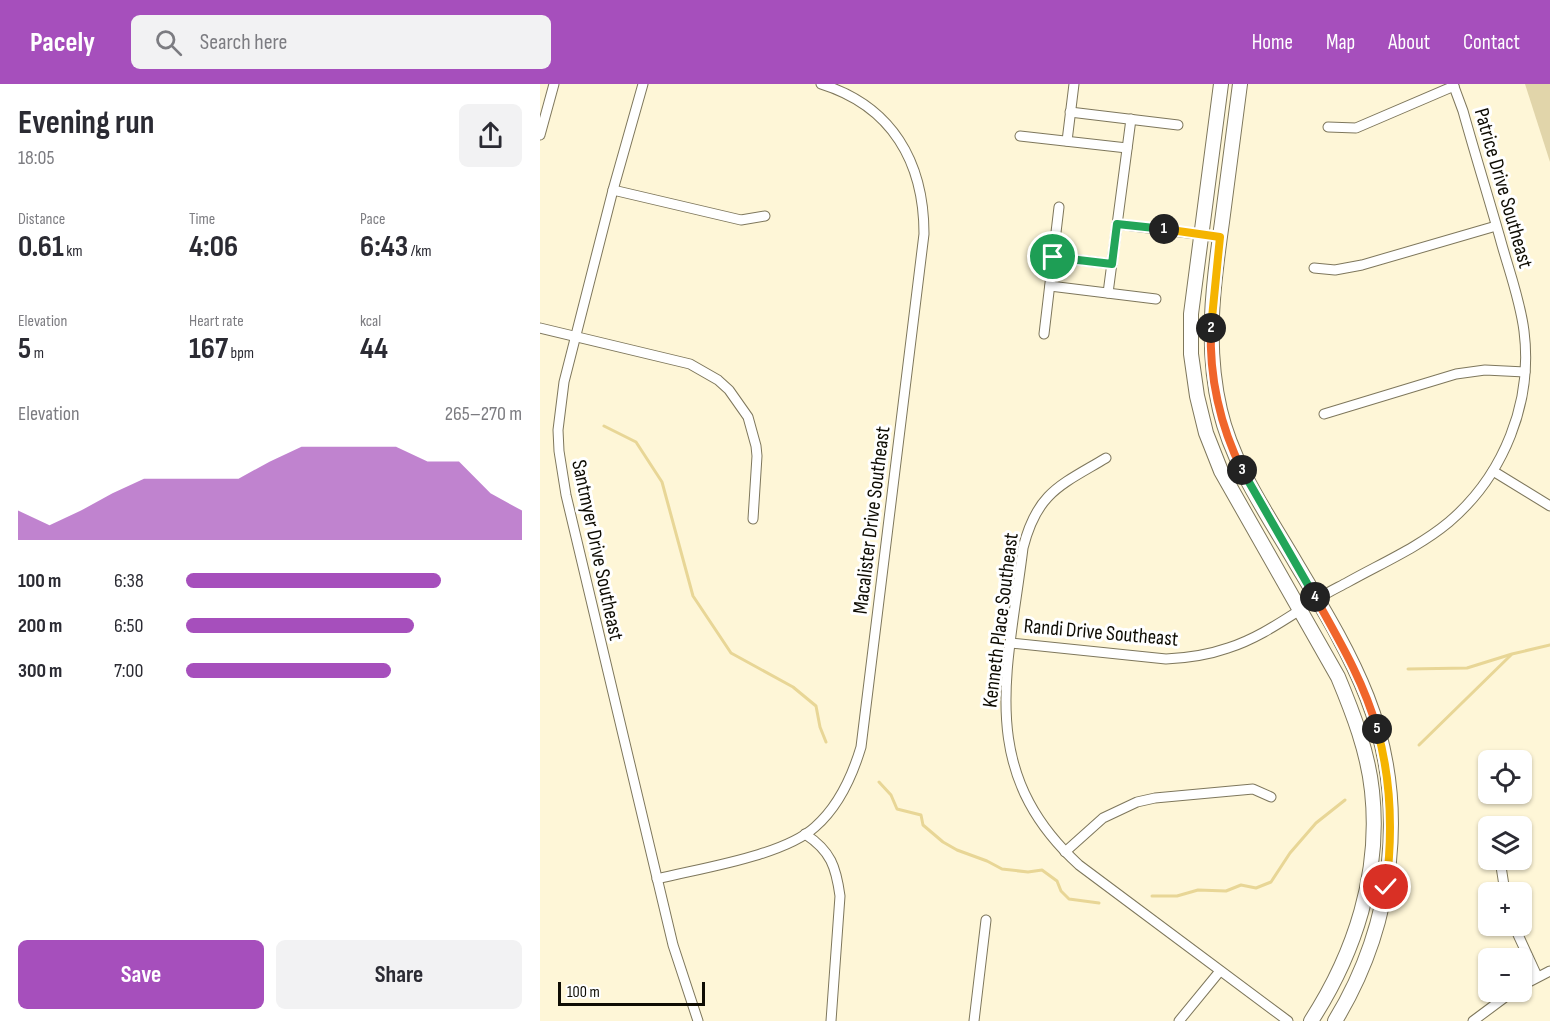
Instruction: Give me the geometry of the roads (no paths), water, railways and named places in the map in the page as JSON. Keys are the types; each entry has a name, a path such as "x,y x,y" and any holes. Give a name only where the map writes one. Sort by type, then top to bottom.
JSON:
{"street":[{"path":"540,135 554,84"},
{"name":"Santmyer Drive Southeast","path":"643,84 575,338 560,408 559,451 562,474 600,643 673,945 698,1021"},
{"name":"Macalister Drive Southeast","path":"657,879 771,850 805,834 814,828 837,802 855,766 861,747 924,234 922,193 911,160 894,132 871,110 847,95 821,84"},
{"path":"1067,141 1074,84"},
{"path":"1221,84 1191,315 1191,354 1197,396 1206,433 1221,471 1338,677 1353,712 1372,790 1374,829 1364,904 1353,941 1336,979 1311,1021"},
{"path":"1240,84 1212,303 1210,348 1220,410 1225,430 1241,467 1317,599 1354,667 1367,697 1382,747 1391,805 1390,858 1380,919 1350,996 1335,1021"},
{"path":"1328,127 1356,128 1453,85"},
{"name":"Patrice Drive Southeast","path":"1317,599 1431,536 1465,507 1493,471 1514,427 1522,397 1525,343 1521,315 1453,85"},
{"path":"1071,112 1178,125"},
{"path":"1108,293 1131,119"},
{"path":"1020,135 1127,148"},
{"path":"613,190 741,220 765,216"},
{"path":"1044,334 1059,207"},
{"path":"1117,224 1220,237"},
{"path":"1314,268 1335,270 1362,265 1496,226"},
{"path":"1053,257 1112,264"},
{"path":"1050,286 1156,298"},
{"path":"540,328 690,364 711,375 729,390 748,417 758,456 753,519"},
{"path":"1324,414 1456,374 1485,370 1525,372"},
{"name":"Kenneth Place Southeast","path":"1106,458 1069,478 1053,490 1038,508 1023,548 1005,711 1011,758 1028,802 1039,821 1078,865 1288,1021"},
{"path":"1493,471 1550,506"},
{"name":"Randi Drive Southeast","path":"1011,643 1145,658 1187,658 1209,654 1239,644 1317,599"},
{"path":"1065,852 1103,818 1137,802 1155,798 1253,789 1271,797"},
{"path":"805,834 829,854 838,882 840,897 831,1021"},
{"path":"974,1021 986,920"},
{"path":"1519,936 1537,976"},
{"path":"1179,1021 1220,971"},
{"path":"1532,979 1550,971"},
{"path":"1473,1021 1499,1002"}],"waterway":[{"path":"604,426 636,442 662,482 693,596 731,653 793,687 816,706 826,742"},
{"path":"1408,669 1467,668 1550,645"},
{"path":"1419,745 1511,655"},
{"path":"879,782 891,795 897,809 921,815 923,825 943,842 957,850 1002,869 1028,872 1042,870 1057,881 1061,891 1069,899 1099,903"},
{"path":"1152,896 1177,896 1198,890 1226,891 1241,885 1256,888 1271,882 1290,853 1316,823 1345,800"}]}
